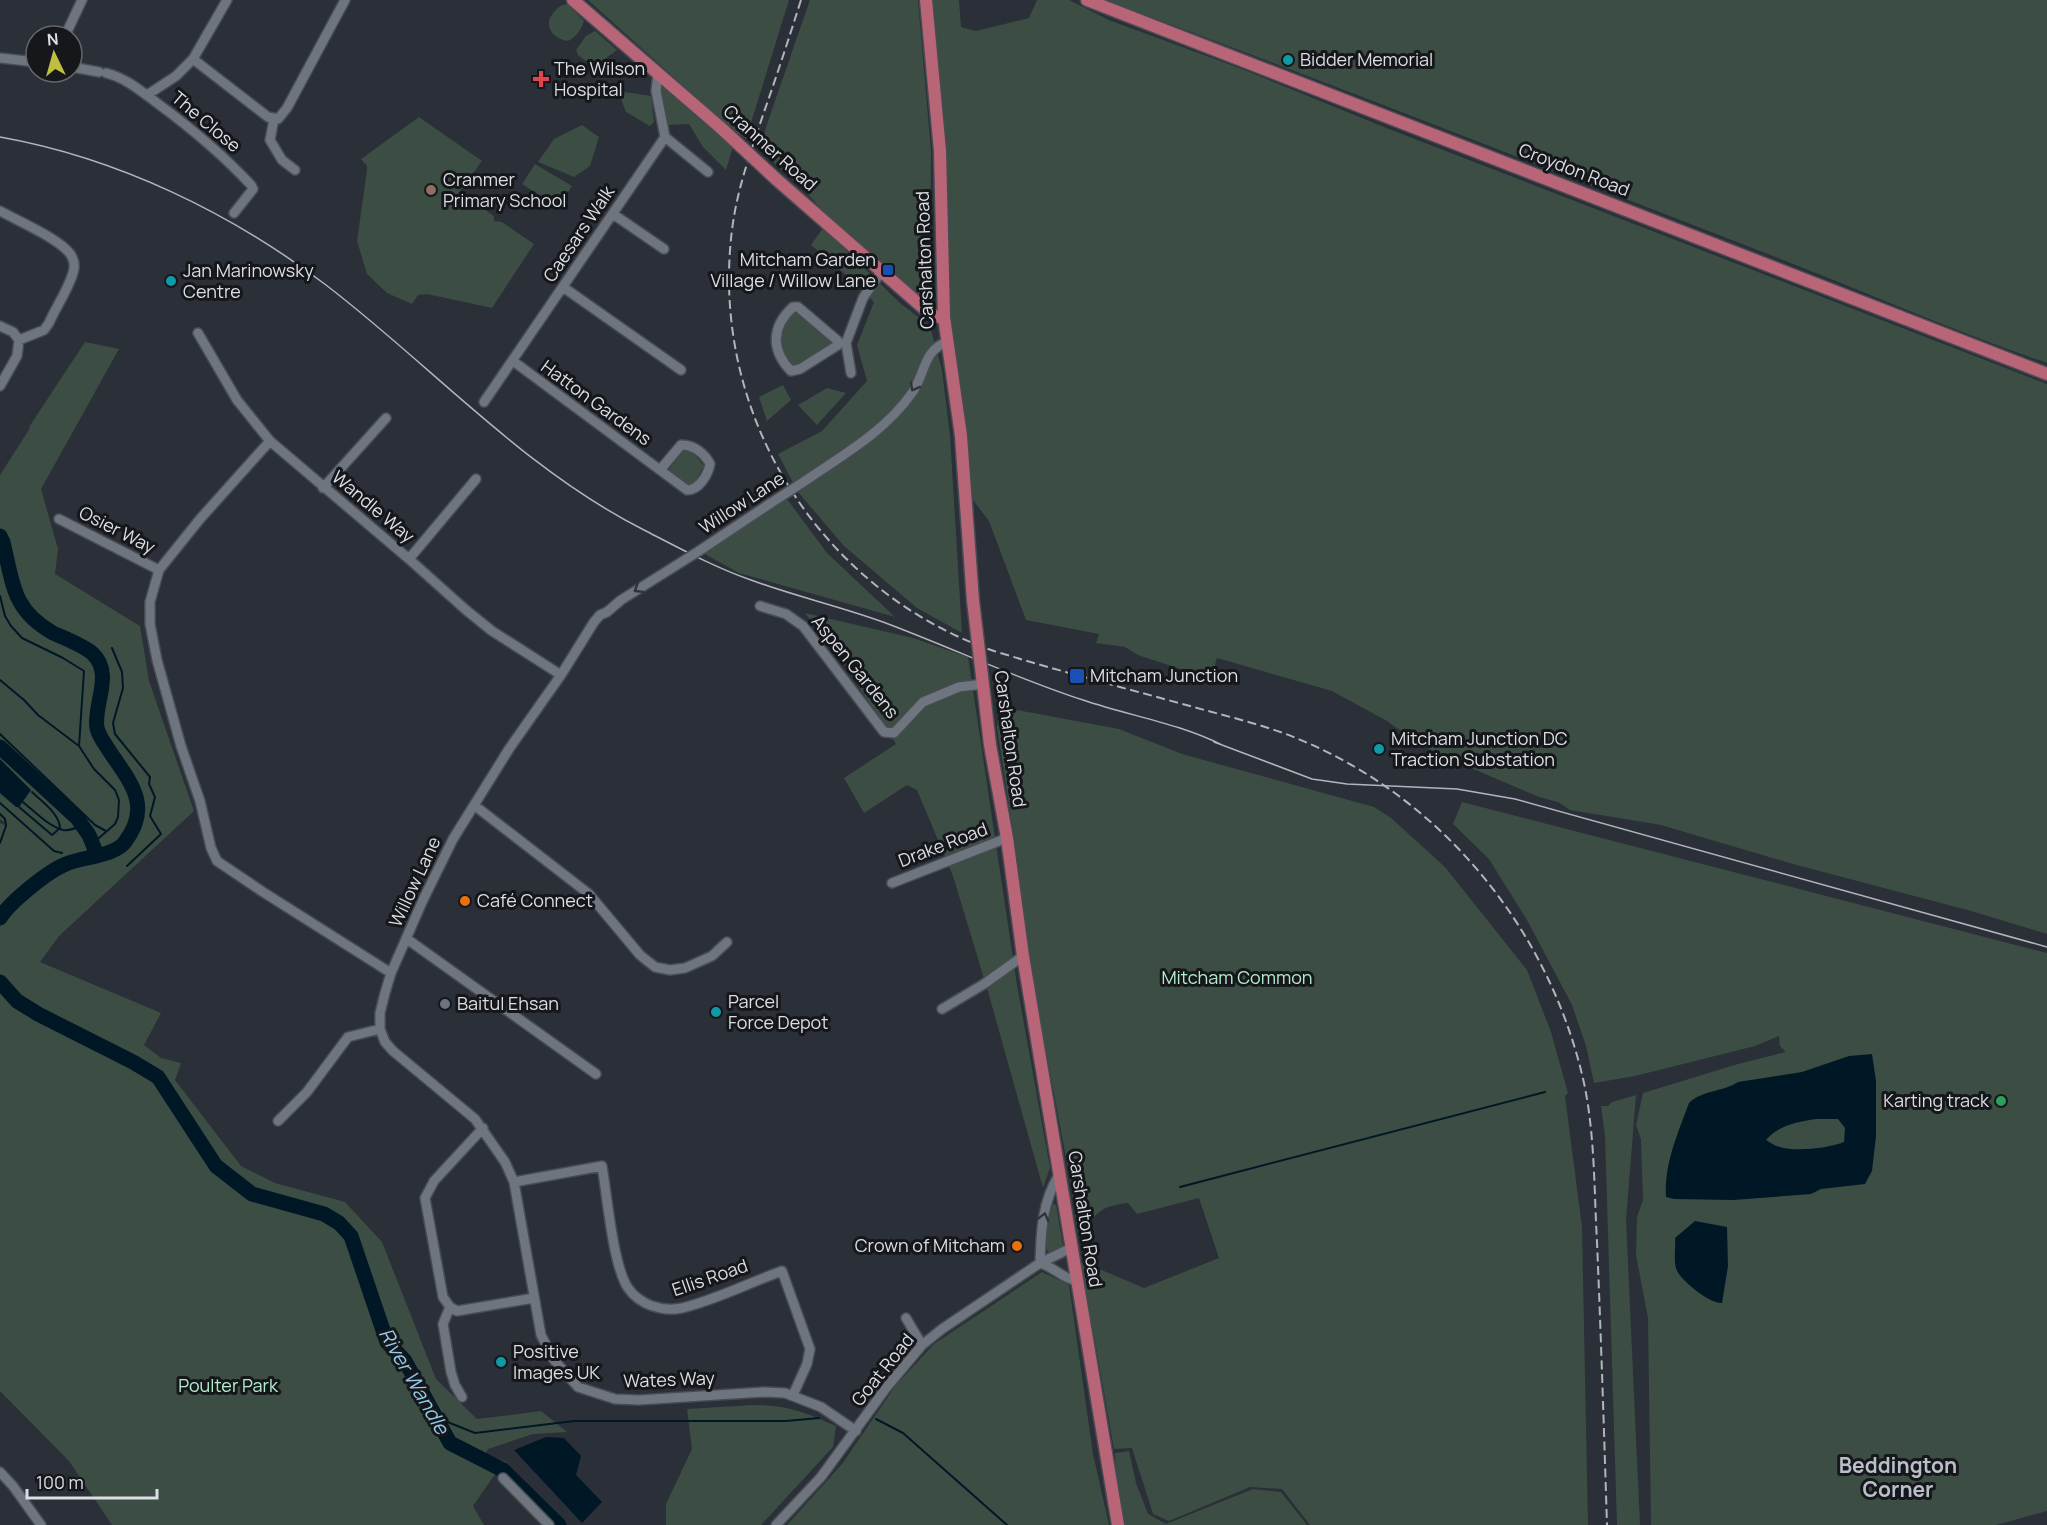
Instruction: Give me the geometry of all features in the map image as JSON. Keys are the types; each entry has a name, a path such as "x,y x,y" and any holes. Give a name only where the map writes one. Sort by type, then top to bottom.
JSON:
{"main road":[{"name":"Cranmer Road","path":"573,0 722,128 881,272 928,312 937,317 944,317"},
{"name":"Carshalton Road","path":"926,0 940,151 946,342 962,436 973,601 990,745 1118,1525"},
{"name":"Croydon Road","path":"1087,0 2047,374"}],"street":[{"path":"71,24 82,0"},
{"path":"147,95 176,76 194,59 227,0"},
{"path":"194,59 261,112 274,119 282,116 345,0"},
{"path":"0,58 24,61"},
{"name":"The Close","path":"84,69 120,78 147,95 190,127 251,185 253,189 234,213"},
{"path":"658,73 656,91 665,137 708,172"},
{"path":"274,119 270,140 282,160 295,170"},
{"name":"Caesars Walk","path":"484,402 665,137"},
{"path":"0,211 66,250 72,256 74,263 73,272 44,330 19,340"},
{"path":"613,214 664,249"},
{"path":"851,373 842,343 798,308 793,307 780,324 777,333 777,351 782,361 791,371 800,369 842,343 863,298 881,272"},
{"path":"562,287 681,369"},
{"path":"0,326 13,332 19,340 17,356 0,386"},
{"name":"Wandle Way","path":"198,333 237,400 270,441 492,631 561,675"},
{"name":"Willow Lane","path":"391,973 440,862 509,749 600,615 808,479 890,420 914,391 933,349 946,342"},
{"name":"Hatton Gardens","path":"513,362 687,490 691,491 696,488 704,478 710,464 696,449 686,444 678,449 660,470"},
{"path":"323,488 386,418"},
{"path":"270,441 200,519 159,570 150,602 150,624 181,746 200,801 214,856 228,870 391,973 381,1008 380,1029 350,1035 346,1038 307,1092 278,1121"},
{"path":"409,559 476,479"},
{"name":"Osier Way","path":"59,519 159,570"},
{"name":"Aspen Gardens","path":"760,606 786,615 803,626 884,732 894,733 923,702 982,680"},
{"path":"474,805 589,894 640,955 655,967 670,970 686,968 712,956 727,942"},
{"name":"Drake Road","path":"892,883 1007,838"},
{"path":"407,939 596,1074"},
{"path":"942,1009 984,984 1023,956"},
{"name":"Wates Way","path":"380,1029 385,1042 393,1051 464,1109 483,1128 505,1162 514,1182 543,1341 554,1360 578,1387 615,1399 639,1400 764,1392 793,1395 821,1407 856,1431"},
{"path":"483,1128 434,1181 425,1198 443,1297 450,1307 457,1311 534,1298"},
{"name":"Ellis Road","path":"514,1182 602,1166 622,1275 636,1296 657,1308 673,1309 693,1305 782,1271 810,1349 807,1364 793,1395"},
{"path":"1059,1174 1051,1189 1040,1232 1040,1263 1054,1268 1068,1280 1077,1281"},
{"name":"Goat Road","path":"776,1525 821,1477 899,1371 922,1345 1040,1263 1071,1248"},
{"path":"450,1307 443,1324 451,1372 462,1397"},
{"path":"906,1318 922,1345"},
{"path":"0,1473 13,1486 41,1525"},
{"path":"503,1478 549,1525"}],"green space":[{"path":"588,0 789,0 746,139 738,135"},
{"path":"810,0 918,0 931,151 930,301 928,306 830,219 805,191 762,152 762,141 768,121"},
{"path":"932,0 959,0 961,27 976,31 1029,18 1037,0 1069,0 1109,20 1242,69 1389,129 2047,384 2047,934 1661,825 1570,810 1558,802 1539,797 1436,753 1387,721 1332,691 1217,658 1211,679 1138,655 1125,647 1096,643 1099,634 1026,620 989,521 972,499 966,438 948,323 946,154"},
{"path":"1106,0 2047,0 2047,363 1442,128"},
{"path":"567,4 584,21 574,37 568,41 554,34 549,26 551,16 555,11"},
{"path":"595,31 617,50 594,67 578,55 576,50 586,36"},
{"path":"659,80 733,147 726,170 703,147 689,124 668,125"},
{"path":"618,91 651,96 654,122 650,126 626,112"},
{"path":"419,117 482,161 460,191 470,199 470,204 477,204 494,216 494,221 502,222 534,244 492,308 427,294 418,295 412,304 387,293 367,274 357,241 367,170 367,166 361,159"},
{"path":"582,125 599,137 590,166 574,177 538,162 554,139"},
{"path":"535,164 572,186 558,207 522,184"},
{"path":"823,228 900,303 930,326 942,370 950,435 962,633 917,608 844,546 798,492 778,454 822,431 867,381 857,345 874,302 811,245"},
{"path":"795,309 837,341 800,368 787,365 780,358 778,322"},
{"name":"Poulter Park","path":"85,342 119,349 41,489 58,549 55,574 140,626 149,681 194,811 59,936 40,962 161,1013 144,1045 161,1058 181,1063 175,1080 241,1166 275,1183 345,1202 382,1242 436,1379 477,1419 541,1411 567,1432 533,1434 488,1449 485,1454 507,1462 493,1477 473,1506 484,1525 112,1525 69,1461 0,1391 0,823 4,825 5,823 0,819 0,475"},
{"path":"783,385 791,400 767,421 759,397"},
{"path":"827,388 846,393 817,425 798,405"},
{"path":"688,450 704,466 695,482 689,486 672,474 669,469 683,451"},
{"path":"787,499 827,553 895,617 739,573 703,553"},
{"path":"805,613 913,638 968,657 1017,985 1050,1168 1043,1188 953,876 917,790 907,785 864,813 844,778 896,744 840,658"},
{"name":"Mitcham Common","path":"1017,710 1119,729 1182,754 1374,807 1391,818 1445,867 1527,970 1551,1032 1568,1093 1565,1096 1582,1227 1588,1525 1310,1525 1282,1489 1250,1487 1169,1521 1153,1514 1132,1448 1114,1449 1078,1260 1144,1288 1219,1258 1199,1198 1137,1214 1128,1203 1111,1206 1096,1215 1083,1234 1078,1233 1028,955 1017,857 997,727 999,712 1016,712"},
{"path":"1462,802 2047,953 2047,1511 1996,1525 1651,1525 1648,1318 1636,1255 1637,1217 1643,1200 1641,1139 1636,1125 1643,1093 1786,1052 1780,1046 1779,1036 1755,1046 1635,1076 1594,1083 1586,1046 1572,1005 1527,920 1489,859 1453,824"},
{"path":"1636,1095 1626,1220 1640,1525 1617,1525 1605,1136 1601,1106 1608,1106 1612,1102"},
{"path":"1051,1203 1056,1205 1063,1246 1052,1255 1047,1251 1044,1238 1045,1223"},
{"path":"1042,1272 1069,1285 1093,1454 1109,1525 787,1525 842,1464 896,1385 934,1344"},
{"path":"752,1405 796,1410 836,1426 833,1447 761,1525 666,1525 666,1504 692,1449 687,1409"},
{"path":"1129,1451 1136,1483 1148,1514 1166,1524 1253,1489 1281,1492 1307,1525 1125,1525 1117,1481 1109,1478 1116,1476 1115,1453"}],"water":[{"path":"0,759 31,790 19,807 0,793"},
{"path":"1872,1054 1876,1081 1876,1136 1872,1171 1865,1184 1821,1189 1811,1194 1733,1200 1666,1197 1667,1173 1673,1149 1689,1103 1694,1099 1738,1082 1802,1072 1849,1056","holes":["1816,1119 1838,1119 1845,1128 1844,1142 1838,1144 1812,1149 1794,1149 1778,1147 1766,1140 1777,1131 1795,1123"]},
{"path":"1695,1221 1727,1227 1728,1266 1722,1303 1711,1300 1697,1291 1680,1276 1676,1268 1675,1238"},
{"path":"546,1437 564,1438 581,1456 576,1475 602,1502 582,1523 514,1450"}],"waterway":[{"name":"River Wandle","path":"0,536 16,594 29,615 53,633 89,651 99,662 102,680 97,728 99,735 131,785 138,806 133,829 120,847 58,868 21,896 0,918"},
{"path":"0,596 5,616 22,638 84,671 79,746"},
{"path":"112,648 122,672 123,688 113,723 115,734 150,777 149,784 155,797 150,816 161,834 127,866"},
{"path":"0,680 38,715 79,746 94,769 115,790 119,800 118,817 115,824 92,844"},
{"path":"0,734 95,825 106,831"},
{"name":"River Wandle","path":"0,747 77,818 89,835 97,855"},
{"path":"19,807 52,835 60,828 57,817 32,792"},
{"path":"23,802 57,828 68,830 82,825"},
{"path":"0,803 54,851 62,853"},
{"path":"0,814 5,819 6,826 0,843"},
{"name":"River Wandle","path":"0,982 17,1001 38,1014 158,1077 216,1166 252,1194 324,1214 339,1223 351,1236 387,1342 405,1361 450,1443 503,1470 559,1525"},
{"path":"1180,1187 1545,1092"},
{"path":"435,1417 475,1433 574,1421 786,1421 819,1418"},
{"path":"876,1419 903,1433 1007,1525"}],"tram line":[{"path":"0,137 44,146 130,174 172,192 252,234 326,285 479,415 558,477 600,505 683,550 737,575 883,622 1058,691 1188,731 1222,745"},
{"path":"1214,742 1312,779 1347,784 1457,789 1515,799 2047,947"}],"railway":[{"path":"801,0 749,156 737,200 732,230 730,298 739,365 759,428 789,487 829,540 876,586 932,623 994,651 1243,720 1296,738 1349,763 1398,795 1442,833 1482,875 1516,922 1545,973 1568,1027 1588,1103 1594,1162 1607,1525"}],"place":[{"name":"Bidder Memorial","path":"1288,60"},
{"name":"The Wilson Hospital","path":"541,79"},
{"name":"Cranmer Primary School","path":"431,190"},
{"name":"Mitcham Garden Village / Willow Lane","path":"888,270"},
{"name":"Jan Marinowsky Centre","path":"171,281"},
{"name":"Mitcham Junction","path":"1077,676"},
{"name":"Mitcham Junction DC Traction Substation","path":"1379,749"},
{"name":"Café Connect","path":"465,901"},
{"name":"Baitul Ehsan","path":"445,1004"},
{"name":"Parcel Force Depot","path":"716,1012"},
{"name":"Karting track","path":"2001,1101"},
{"name":"Crown of Mitcham","path":"1017,1246"},
{"name":"Positive Images UK","path":"501,1362"}],"district":[{"name":"Beddington Corner","path":"1898,1478"}]}
